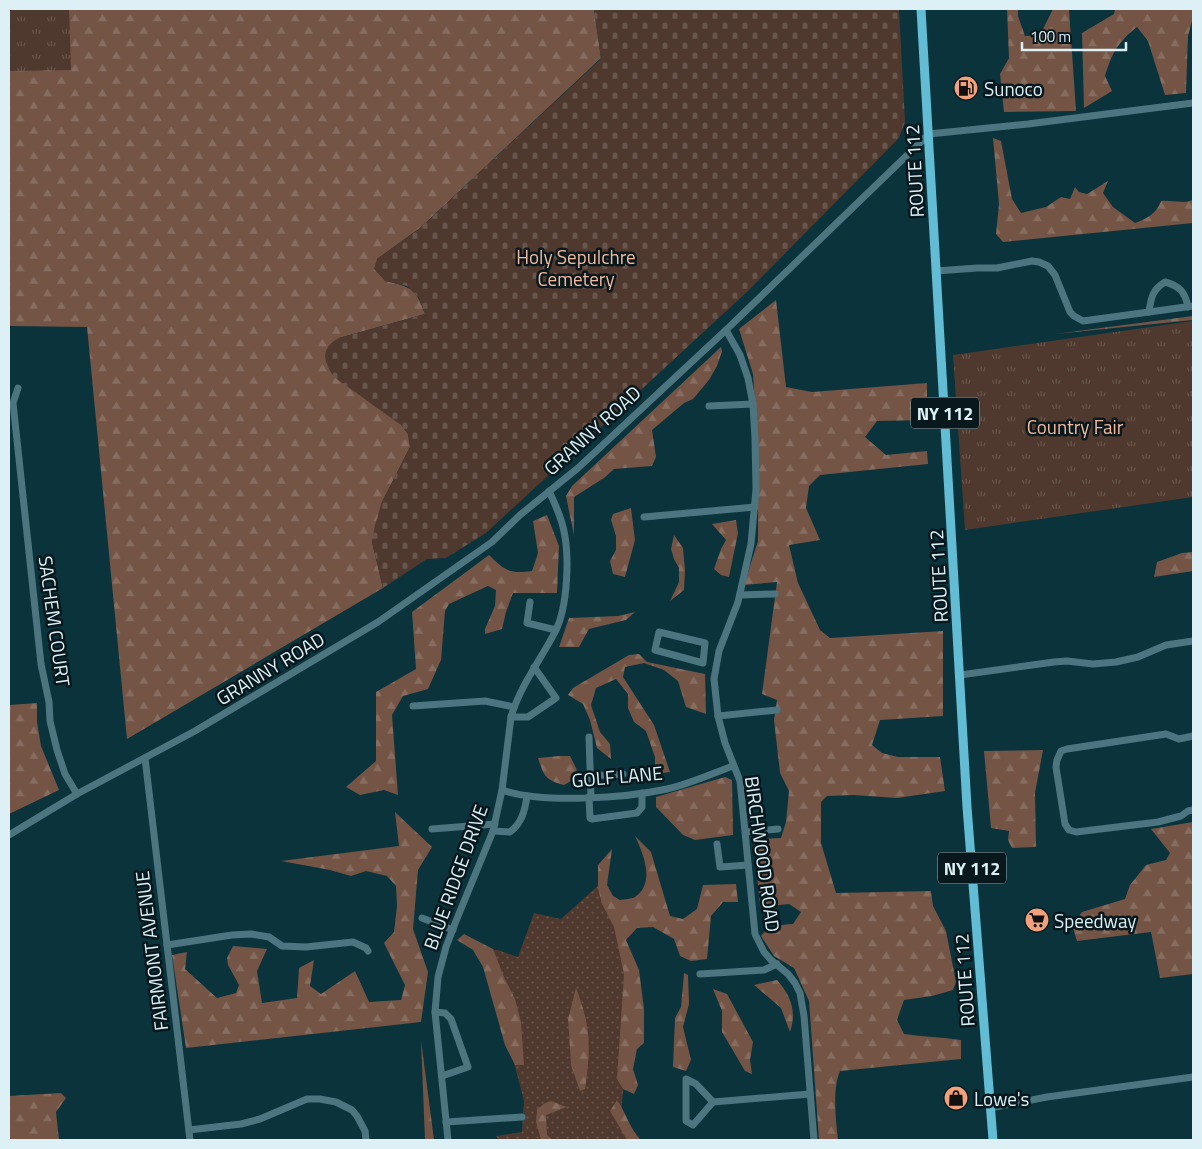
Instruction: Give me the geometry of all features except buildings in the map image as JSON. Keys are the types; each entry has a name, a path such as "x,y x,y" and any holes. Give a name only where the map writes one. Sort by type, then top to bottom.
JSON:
{"main road":[{"name":"ROUTE 112","path":"921,9 968,826 993,1140"}],"street":[{"path":"929,134 1028,124 1193,103"},
{"name":"GRANNY ROAD","path":"9,835 77,794 195,731 378,622 492,542 520,514 578,468 726,330 929,134"},
{"path":"936,271 997,268 1032,261 1039,262 1048,266 1055,275 1070,312 1083,321 1149,312 1191,306 1185,293 1176,285 1165,282 1158,287 1151,298 1149,312"},
{"name":"BIRCHWOOD ROAD","path":"726,330 740,355 748,378 756,447 755,507 751,544 740,595 719,651 714,679 718,716 733,766 740,781 755,934 764,952 788,974 800,993 814,1140"},
{"name":"SACHEM COURT","path":"18,388 13,403 50,721 65,774 77,794"},
{"path":"709,406 752,404"},
{"name":"BLUE RIDGE DRIVE","path":"448,1140 435,1012 438,976 446,947 494,828 502,790 511,717 514,708 534,667 556,630 566,594 567,559 563,527 549,490"},
{"path":"644,517 755,507"},
{"path":"740,595 775,594"},
{"path":"530,602 527,622 556,630"},
{"path":"703,663 705,643 659,632 655,650 716,668"},
{"path":"960,675 1067,661 1093,664 1116,662 1138,657 1166,646 1193,641"},
{"path":"511,717 528,717 556,698 534,667"},
{"path":"414,706 485,701 514,708"},
{"path":"718,716 776,710"},
{"path":"1193,736 1179,739 1166,734 1067,749 1061,752 1056,767 1065,824 1069,830 1076,832 1158,822 1181,816 1193,810"},
{"path":"589,737 590,818 637,813 642,808 642,793"},
{"name":"FAIRMONT AVENUE","path":"145,758 190,1140"},
{"name":"GOLF LANE","path":"502,790 527,796 590,797 642,793 669,788 733,766"},
{"path":"590,776 623,774"},
{"path":"432,829 494,828 510,832 517,827 523,814 527,796"},
{"path":"746,832 778,829"},
{"path":"717,844 720,867 748,865"},
{"path":"422,918 453,930"},
{"path":"167,945 251,934 269,937 282,946 306,947 353,942 366,948 368,951"},
{"path":"700,974 764,970 777,964"},
{"path":"435,1012 445,1013 451,1018 468,1067 442,1076"},
{"path":"990,1108 1047,1097 1193,1077"},
{"path":"713,1102 696,1084 686,1079 686,1121 693,1125 713,1102 810,1094"},
{"path":"189,1130 241,1124 260,1119 307,1099 320,1099 336,1102 352,1110 365,1131 366,1140"},
{"path":"446,1122 522,1117"}],"green space":[{"path":"9,9 594,9 601,58 420,228 377,259 385,281 407,287 411,290 419,299 425,314 339,338 408,434 410,447 382,502 372,542 383,588 127,739 87,327 9,326"},
{"path":"9,9 69,9 71,70 9,71"},
{"name":"Holy Sepulchre Cemetery","path":"594,9 899,9 905,122 899,138 748,291 486,533 446,558 427,559 383,588 372,542 382,502 410,447 408,434 401,425 334,377 327,366 326,351 339,338 425,314 419,298 407,286 385,281 374,269 377,259 420,228 601,59"},
{"path":"1007,9 1018,9 1018,16 1025,36 1040,35 1053,9 1069,9 1076,111 1004,112 1000,74 1009,58"},
{"path":"1115,9 1193,9 1188,36 1186,93 1165,95 1148,41 1137,27 1116,48 1110,61 1105,76 1112,91 1084,108 1082,33 1114,14"},
{"path":"993,138 1001,141 1012,199 1021,213 1046,207 1061,197 1070,199 1075,187 1079,192 1087,194 1108,181 1103,193 1113,207 1135,223 1151,215 1161,201 1185,202 1193,200 1193,223 1003,242 996,234 999,204"},
{"path":"776,300 786,387 812,392 927,383 927,420 877,421 865,437 886,455 927,451 928,464 820,475 809,486 806,508 820,540 789,545 798,583 820,630 830,638 943,631 943,716 880,720 872,745 882,753 898,757 940,757 945,791 897,798 853,795 827,796 821,802 821,843 836,893 931,891 933,906 946,931 956,982 953,990 932,996 904,1000 897,1020 904,1034 961,1040 961,1059 840,1071 835,1096 838,1140 819,1140 809,1001 794,968 774,956 761,936 764,932 779,925 793,924 801,912 789,904 760,907 754,839 781,838 786,822 789,791 780,773 774,720 777,700 762,694 777,582 744,585 758,541 758,452 753,374 739,329"},
{"path":"1193,316 1193,320 1055,334"},
{"name":"Country Fair","path":"1193,321 1193,497 965,530 953,355"},
{"path":"721,347 722,351 717,366 709,380 693,399 684,403 652,430 656,457 652,466 614,469 604,478 574,497 574,535 566,496 572,486"},
{"path":"631,508 635,540 625,577 613,574 610,561 616,550 616,536 611,520 613,514"},
{"path":"547,515 559,546 557,593 513,593 502,629 485,634 485,629 495,606 496,590 488,586 449,604 445,611 441,660 428,689 403,696 392,715 398,795 384,790 360,795 346,787 376,761 376,692 416,669 412,612 489,555 499,565 508,570 518,572 532,571 538,553 533,521"},
{"path":"736,520 738,533 729,577 721,575 714,569 726,540 712,524"},
{"path":"674,535 683,548 684,590 670,601 679,582 679,568 671,549"},
{"path":"1193,552 1193,571 1154,577 1157,562 1182,553"},
{"path":"635,612 626,620 589,629 579,647 559,647 569,618 618,616"},
{"path":"639,654 647,662 705,674 706,714 686,707 678,681 664,670 644,663 625,667 623,677 654,725 670,772 655,774 655,757 646,731 634,722 628,708 628,694 616,679 596,688 591,705 600,732 610,744 611,759 597,748 590,720 583,704 568,695 573,688 629,655"},
{"path":"37,703 37,722 41,746 59,790 9,814 9,705"},
{"path":"1043,750 1035,793 1036,847 1012,848 1008,840 1009,831 991,828 984,751"},
{"path":"570,756 577,770 571,781 564,785 546,776 538,758"},
{"path":"725,777 732,780 733,835 695,840 683,835 656,807 656,797"},
{"path":"395,812 432,847 418,870 413,929 428,972 421,1022 186,1048 172,955 187,952 185,969 217,998 236,993 239,985 228,965 227,958 233,946 267,949 257,971 262,1003 297,998 299,968 314,960 310,986 321,994 355,971 369,1002 401,1000 405,985 384,943 394,932 397,906 396,886 387,876 366,871 351,876 281,861 399,846"},
{"path":"1193,822 1193,974 1160,978 1151,932 1077,941 1072,925 1082,912 1125,899 1130,885 1146,865 1166,860 1170,853 1151,829"},
{"path":"635,836 651,852 670,916 683,919 697,909 703,885 736,884 738,902 723,902 711,916 707,959 691,961 680,956 674,939 653,927 637,928 626,940 639,970 644,1009 644,1043 637,1049 633,1069 638,1085 634,1094 623,1089 617,1079 624,974 614,927 602,904 598,888 598,865 612,849 607,885 613,896 620,900 635,897 645,884 646,868"},
{"path":"601,883 633,977 621,1115 641,1140 499,1140 496,1136 522,1132 524,1101 484,949 498,950 518,957 534,913 561,919"},
{"path":"464,934 493,949 515,999 521,1022 524,1065 515,1065 505,1045 483,967 473,950 457,940"},
{"path":"684,973 688,975 689,1004 683,1027 691,1060 686,1071 673,1067 675,1018 681,1007"},
{"path":"777,980 786,992 793,1011 790,1032 781,1008 754,985"},
{"path":"576,988 585,1014 589,1049 585,1089 580,1091 571,1065 568,1019"},
{"path":"713,989 727,994 753,1042 750,1060 752,1074 745,1071 722,1032 722,1011"},
{"path":"421,1040 434,1140 425,1140"},
{"path":"61,1093 66,1098 56,1112 59,1140 9,1140 9,1096"},
{"path":"617,1100 633,1131 640,1140 627,1140 610,1111"},
{"path":"551,1101 567,1107 546,1115 547,1135 553,1140 541,1140 536,1122 537,1109"}],"place":[{"name":"Sunoco","path":"966,88"},
{"name":"Speedway","path":"1037,920"},
{"name":"Lowe's","path":"956,1098"}]}
